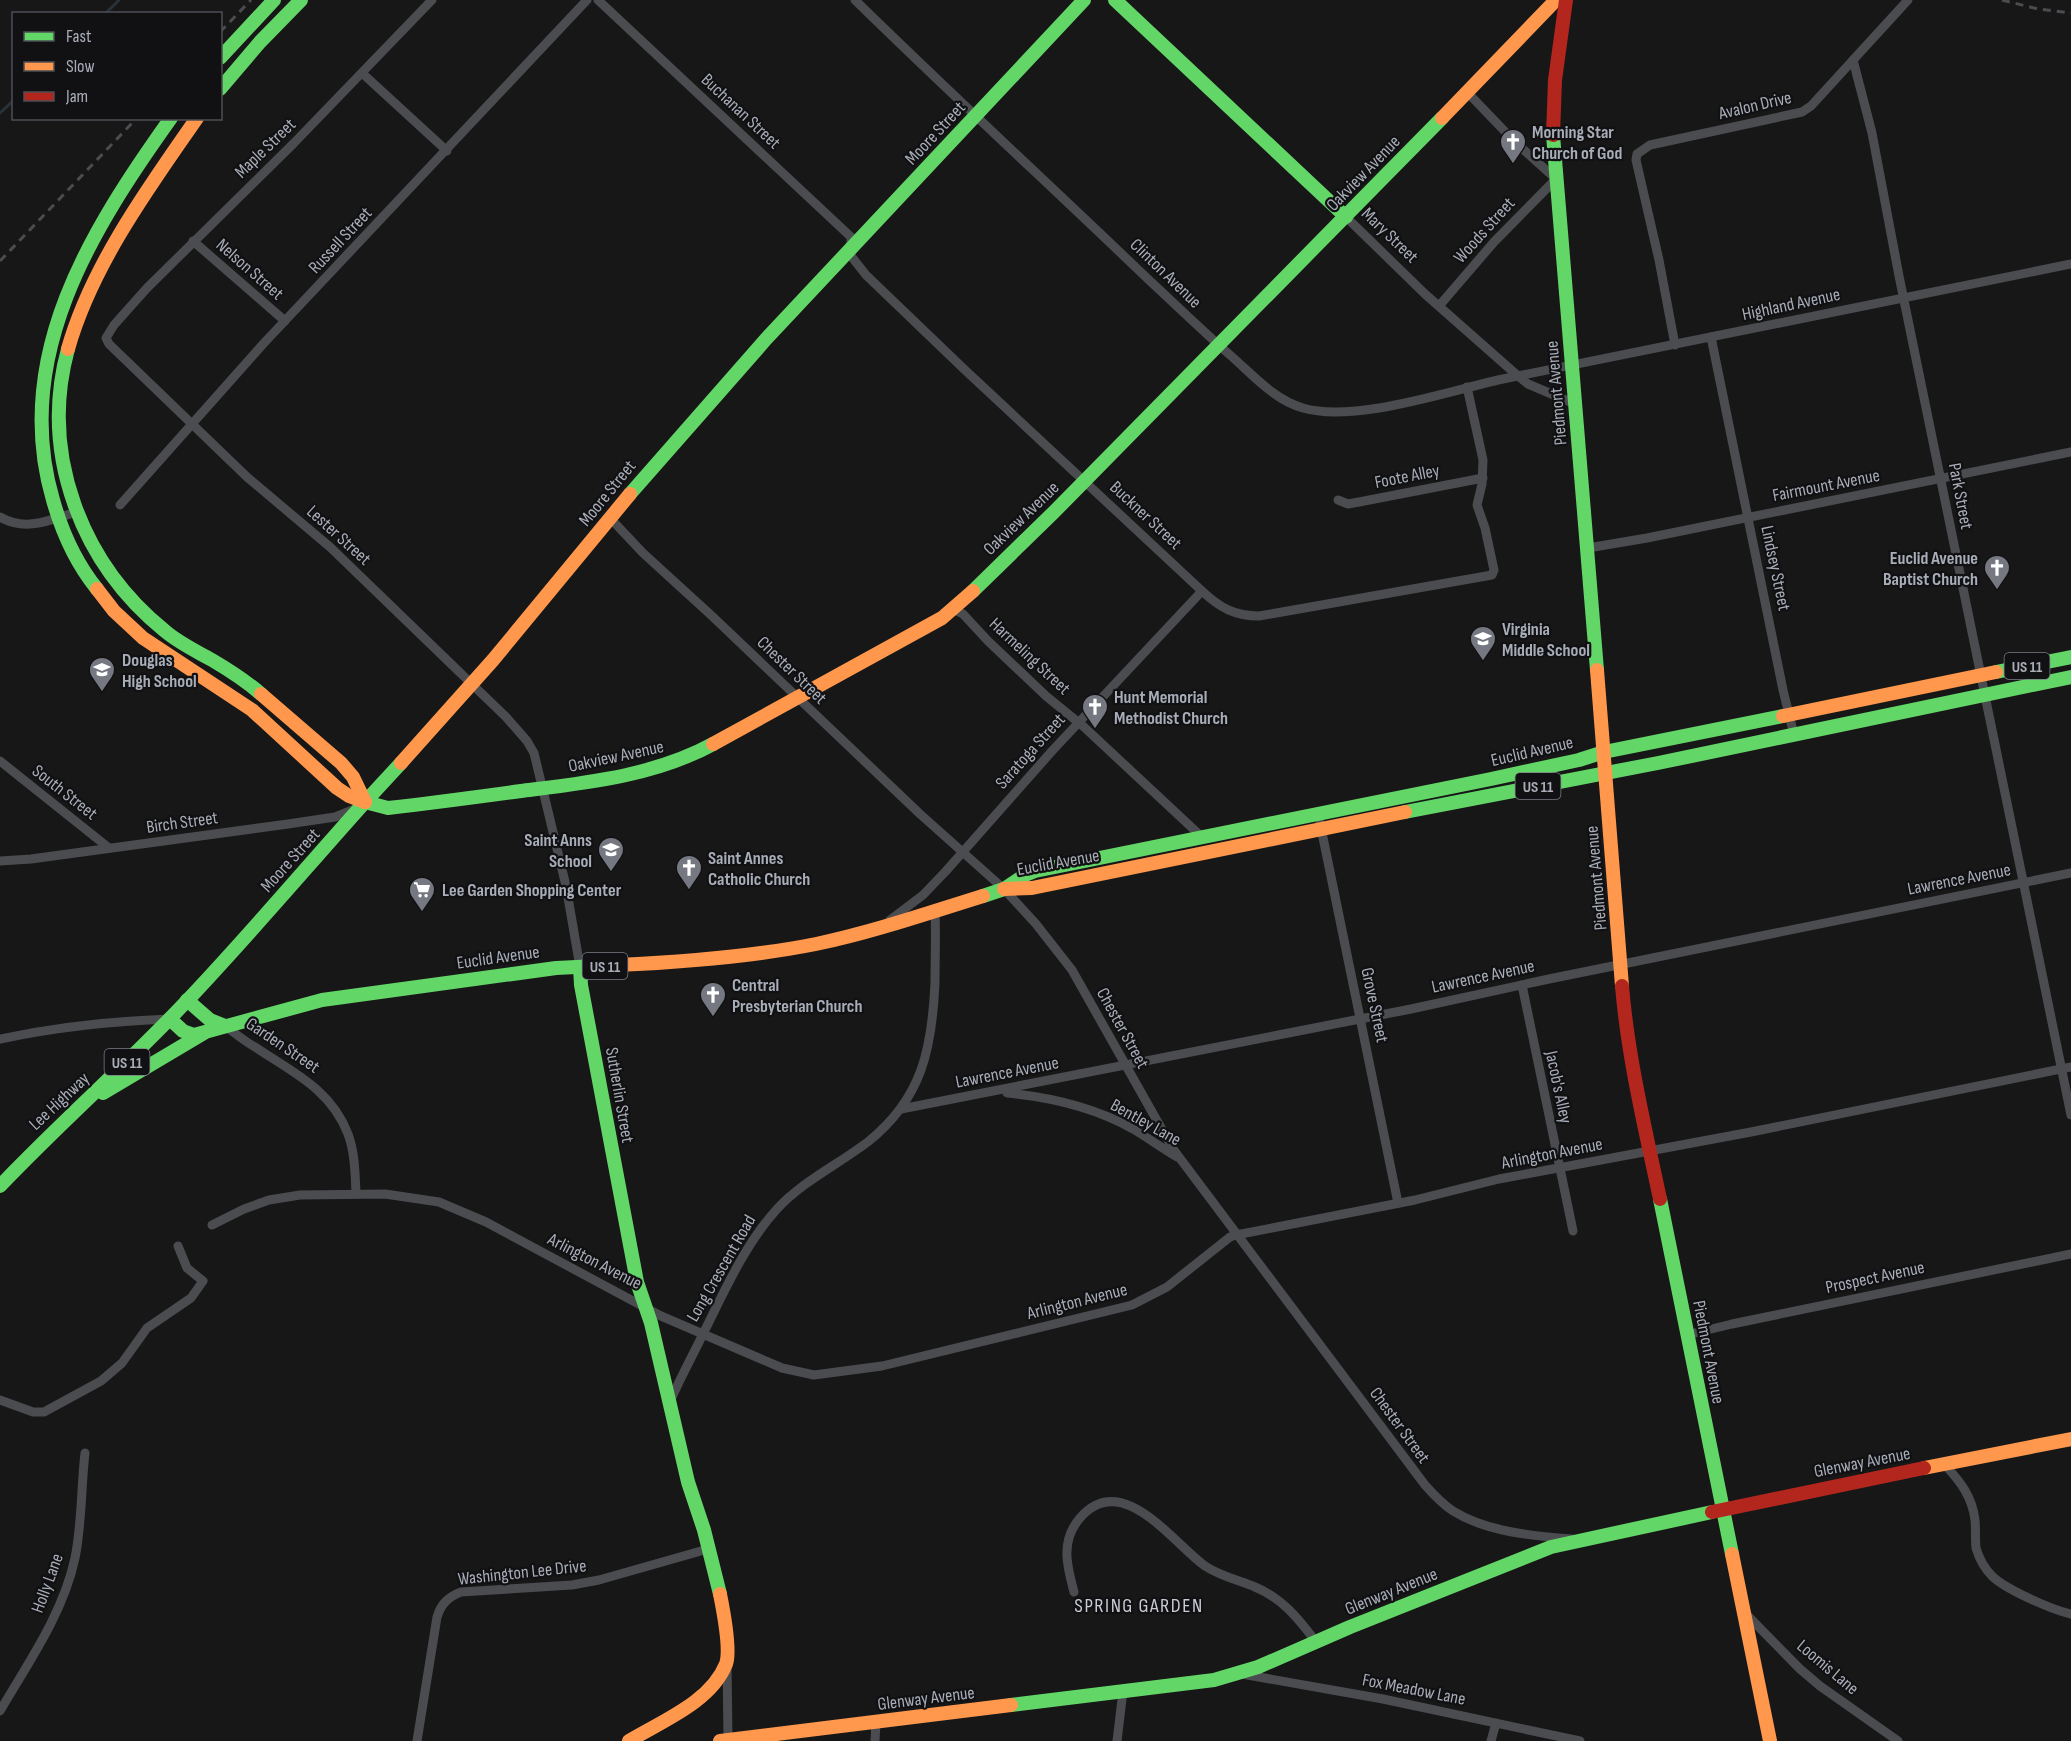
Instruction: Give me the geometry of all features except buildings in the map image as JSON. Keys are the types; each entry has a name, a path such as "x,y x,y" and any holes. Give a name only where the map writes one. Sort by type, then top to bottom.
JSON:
{"main road":[{"path":"222,56 274,0"},
{"path":"222,87 260,42 301,0"},
{"name":"Moore Street","path":"170,1019 471,684 676,439 766,339 1084,0"},
{"name":"Mary Street","path":"1115,0 1346,217"},
{"name":"Oakview Avenue","path":"170,120 104,222 73,281 51,338 42,385 41,439 49,492 57,518 87,576 114,612 133,630 153,647 245,705 338,789 365,802 388,808 621,777 673,762 700,751 942,618 1084,481 1346,217 1556,0"},
{"name":"Piedmont Avenue","path":"1566,0 1552,93 1556,179 1628,1038 1770,1741"},
{"path":"195,120 140,200 86,298 70,340 63,372 59,415 64,468 76,512 86,535 112,577 147,617 168,634 255,688 338,759 352,775 365,802"},
{"name":"Euclid Avenue","path":"1004,889 1035,871 2071,657"},
{"name":"Euclid Avenue","path":"84,1104 204,1033 322,1000 485,977 580,967 645,965 725,958 815,944 879,928 1004,889 1032,888 2071,678"},
{"name":"Sutherlin Street","path":"580,967 637,1282 651,1323 669,1406"},
{"path":"188,1000 210,1020 225,1026"},
{"path":"170,1019 183,1031 194,1035 204,1033"},
{"name":"Lee Highway","path":"0,1186 38,1146 170,1019"},
{"path":"629,1741 702,1698 713,1687 727,1662 727,1641 721,1600 669,1406"},
{"name":"Glenway Avenue","path":"720,1741 1186,1684 1240,1673 1551,1546 2071,1439"}],"street":[{"name":"Maple Street","path":"120,319 193,241 432,0"},
{"name":"Russell Street","path":"120,505 285,321 587,0"},
{"name":"Buchanan Street","path":"598,0 851,237 851,250"},
{"name":"Clinton Avenue","path":"855,0 1219,345 1281,399 1301,408 1317,411 1360,411 1518,376"},
{"name":"Avalon Drive","path":"1675,345 1659,260 1636,160 1637,154 1650,145 1802,112 1811,106 1908,0"},
{"name":"Park Street","path":"1853,60 1872,133 2023,882 2066,1068 2071,1115"},
{"path":"362,73 447,151"},
{"path":"1467,92 1515,142 1556,179"},
{"name":"Woods Street","path":"1439,306 1494,242 1556,179"},
{"name":"Mary Street","path":"1346,217 1439,306 1518,376 1528,384 1575,404"},
{"name":"Nelson Street","path":"193,241 285,321"},
{"name":"Buckner Street","path":"851,250 853,260 866,275 1202,591 1227,611 1246,616 1259,616 1489,576 1494,570 1485,528 1477,505 1483,478"},
{"name":"Highland Avenue","path":"1518,376 2071,264"},
{"name":"Lester Street","path":"120,319 107,335 109,344 247,477 330,548 527,741 534,753 544,788"},
{"name":"Lindsey Street","path":"1711,337 1794,735"},
{"path":"1467,387 1483,460 1483,478"},
{"name":"Fairmount Avenue","path":"1588,548 2071,452"},
{"name":"Foote Alley","path":"1338,500 1348,504 1483,478"},
{"path":"0,517 19,524 31,525 76,512"},
{"name":"Chester Street","path":"610,518 643,553 920,814 1004,889 1036,924 1072,970 1138,1090 1181,1160 1415,1474 1442,1503 1478,1523 1543,1537 1584,1540"},
{"name":"Saratoga Street","path":"879,928 923,895 1079,722 1202,591"},
{"name":"Harmeling Street","path":"953,609 963,614 987,641 1079,722 1216,850"},
{"name":"South Street","path":"0,761 109,848"},
{"name":"Sutherlin Street","path":"544,788 566,886 580,967"},
{"path":"1414,794 1417,810"},
{"name":"Birch Street","path":"0,861 335,817 348,813 365,802"},
{"name":"Grove Street","path":"1318,813 1398,1203"},
{"path":"1106,857 1112,871"},
{"name":"Lawrence Avenue","path":"901,1109 2071,873"},
{"name":"Long Crescent Road","path":"669,1406 751,1245 778,1208 819,1175 868,1141 901,1109 919,1079 930,1041 933,1018 935,910"},
{"name":"Jacob's Alley","path":"1522,985 1573,1231"},
{"path":"0,1038 105,1022 170,1019"},
{"name":"Garden Street","path":"225,1026 255,1048 306,1079 327,1099 348,1134 354,1160 356,1193"},
{"name":"Arlington Avenue","path":"212,1225 244,1209 277,1198 300,1195 356,1193 409,1197 456,1208 661,1316 796,1373 829,1374 882,1366 1132,1305 1167,1287 1230,1237 1236,1235 1398,1203 1498,1179 2066,1068"},
{"name":"Bentley Lane","path":"989,1093 1023,1095 1086,1110 1132,1129 1181,1160"},
{"path":"0,1400 33,1412 44,1412 101,1381 115,1370 128,1356 147,1328 191,1298 203,1281 188,1268 178,1246"},
{"name":"Prospect Avenue","path":"1687,1335 2071,1254"},
{"name":"Holly Lane","path":"0,1711 44,1638 72,1568 77,1543 85,1453"},
{"path":"1944,1464 1971,1498 1975,1519 1976,1547 1986,1569 1994,1578 2051,1610 2071,1614"},
{"path":"1074,1592 1067,1565 1066,1550 1072,1528 1089,1510 1109,1503 1120,1503 1139,1510 1153,1519 1206,1567 1258,1588 1283,1603 1298,1617 1316,1642"},
{"name":"Washington Lee Drive","path":"417,1741 437,1617 442,1605 453,1595 461,1592 572,1585 599,1580 708,1549"},
{"name":"Loomis Lane","path":"1743,1611 1820,1686 1898,1741"},
{"path":"727,1662 728,1740"},
{"name":"Fox Meadow Lane","path":"1240,1673 1383,1699 1581,1741"},
{"path":"1118,1741 1123,1691"},
{"path":"875,1741 876,1722"},
{"path":"1491,1741 1496,1723"}],"waterway":[{"path":"107,12 119,0"},
{"path":"0,113 12,102"}],"railway":[{"path":"222,30 251,0"},
{"path":"2002,0 2038,9 2071,13"},
{"path":"0,261 135,120"}],"traffic: fast":[{"path":"222,56 274,0"},
{"path":"222,87 260,42 301,0"},
{"path":"630,494 766,339 1084,0"},
{"path":"1115,0 1346,217"},
{"path":"973,591 1054,512 1442,118"},
{"path":"97,589 70,547 53,500 43,447 42,396 51,346 66,297 87,250 113,205 170,120"},
{"path":"1553,135 1597,670"},
{"path":"68,349 60,389 59,428 64,467 74,505 90,540 111,574 136,604 165,631 231,672 261,694"},
{"path":"1996,672 2071,657"},
{"path":"1405,812 1658,763 2071,677"},
{"path":"983,896 1004,889 1035,871 1491,779 1579,760 1604,752 1783,716"},
{"path":"401,763 365,802 388,808 595,781 668,764 713,744"},
{"path":"0,1186 182,1006 365,802"},
{"path":"170,1019 183,1031 194,1035 322,1000 556,968 617,965"},
{"path":"580,967 581,985 637,1282 651,1323 688,1482 704,1530 720,1594"},
{"path":"187,1000 210,1020 225,1026"},
{"path":"103,1093 204,1033"},
{"path":"1660,1199 1732,1554"},
{"path":"1011,1705 1214,1680 1258,1667 1350,1627 1551,1547 1712,1512"}],"traffic: slow":[{"path":"1442,118 1556,0"},
{"path":"68,349 78,318 106,258 159,172 196,120"},
{"path":"401,763 493,660 630,494"},
{"path":"97,589 114,611 143,638 252,710 337,788 365,802"},
{"path":"713,744 942,618 973,591"},
{"path":"1597,670 1622,986"},
{"path":"1783,716 1996,672"},
{"path":"261,694 341,763 353,777 365,802"},
{"path":"1004,889 1032,888 1405,812"},
{"path":"617,965 717,958 816,944 879,928 983,896"},
{"path":"1924,1468 2071,1439"},
{"path":"1732,1554 1770,1741"},
{"path":"629,1741 697,1700 719,1677 726,1664 728,1649 720,1594"},
{"path":"720,1741 1011,1705"}],"traffic: jam":[{"path":"1553,135 1555,80 1566,0"},
{"path":"1622,986 1633,1066 1660,1199"},
{"path":"1712,1512 1924,1468"}],"place":[{"name":"Morning Star Church of God","path":"1513,165"},
{"name":"Euclid Avenue Baptist Church","path":"1997,591"},
{"name":"Virginia Middle School","path":"1483,662"},
{"name":"Douglas High School","path":"102,693"},
{"name":"Hunt Memorial Methodist Church","path":"1095,730"},
{"name":"Saint Anns School","path":"611,873"},
{"name":"Saint Annes Catholic Church","path":"689,891"},
{"name":"Lee Garden Shopping Center","path":"422,913"},
{"name":"Central Presbyterian Church","path":"713,1018"}],"district":[{"name":"SPRING GARDEN","path":"1139,1605"}]}
